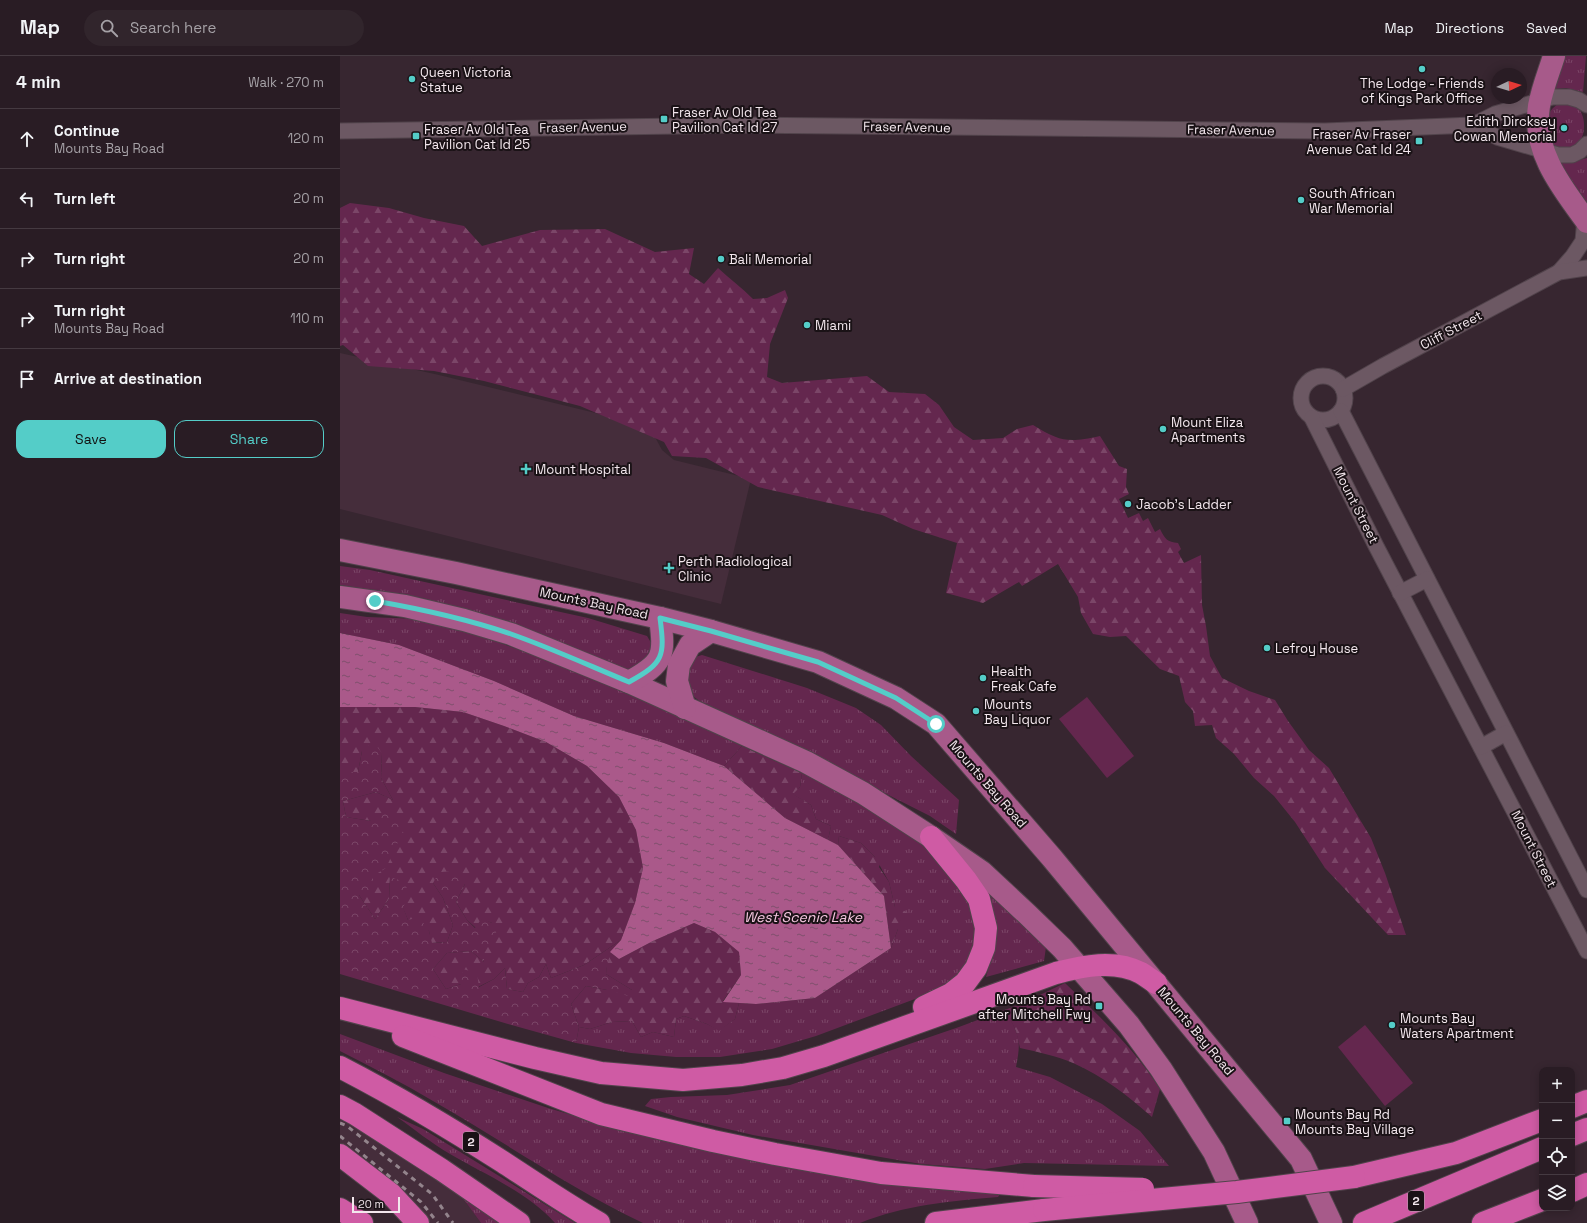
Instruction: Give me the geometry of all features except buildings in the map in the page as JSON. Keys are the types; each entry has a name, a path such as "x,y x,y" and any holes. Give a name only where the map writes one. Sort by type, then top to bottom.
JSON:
{"highway":[{"path":"824,1056 951,994 965,983 976,968 984,948 986,928 979,899 966,880 931,837"},
{"path":"340,1008 535,1058 601,1073 683,1080 742,1075 783,1068 824,1056 1078,967 1123,966 1141,973 1156,983"},
{"path":"340,1012 601,1114 720,1143 882,1173 1034,1186 1237,1192"},
{"name":"2","path":"340,1068 409,1105 599,1223"},
{"path":"1575,1106 1587,1101"},
{"path":"340,1106 435,1165 519,1223"},
{"path":"1461,1164 1500,1137 1539,1121"},
{"path":"1575,1134 1587,1129"},
{"path":"936,1223 1044,1210 1237,1192 1461,1164 1539,1149"},
{"path":"340,1155 391,1194 418,1223"},
{"name":"2","path":"1364,1223 1461,1164"},
{"path":"1575,1189 1587,1184"},
{"path":"1484,1223 1539,1201"},
{"path":"1506,1223 1539,1207"},
{"path":"340,1208 362,1223"}],"main road":[{"path":"1554,56 1540,100 1538,133 1548,164 1559,183 1586,220"},
{"name":"Mounts Bay Road","path":"340,550 456,573 660,618 818,662 896,698 936,724 1052,858 1302,1159 1331,1223"},
{"path":"340,597 406,606 491,628 511,634 629,682 806,762 863,793 982,872 1062,948 1129,1025 1164,1074 1214,1152 1246,1223"},
{"path":"629,682 648,672 659,660 663,641 660,618"},
{"path":"686,708 677,681 678,665 690,645 711,631"}],"street":[{"name":"Fraser Avenue","path":"340,131 749,125 1325,131 1473,125 1495,114 1540,100 1562,96 1579,100 1587,105"},
{"name":"Fraser Avenue","path":"1473,125 1497,137 1558,155 1572,155 1580,151 1587,144"},
{"name":"Cliff Street","path":"1559,272 1573,256 1583,241 1586,220"},
{"name":"Cliff Street","path":"1343,390 1383,366 1559,272 1587,268"},
{"path":"1320,375 1329,376 1338,381 1343,390 1345,397 1341,411 1335,417 1328,420 1312,418 1305,412 1301,403 1300,394 1304,385 1310,379 1320,375"},
{"path":"1341,411 1587,890"},
{"name":"Mount Street","path":"1312,418 1400,593 1587,951"},
{"path":"1400,593 1427,579"},
{"path":"1481,747 1506,733"}],"shaded area":[{"name":"Mount Hospital","path":"340,353 439,375 649,426 662,450 674,460 751,479 721,604 340,509"},
{"path":"340,1114 459,1193 481,1223 429,1223 340,1143"}],"green space":[{"path":"1563,56 1586,56 1583,92 1566,88 1554,89"},
{"path":"1559,103 1573,104 1582,114 1584,131 1580,142 1576,147 1559,147 1551,142 1548,114"},
{"path":"1587,158 1587,202 1569,181 1559,162 1571,162"},
{"path":"350,203 389,208 424,218 464,226 482,246 540,230 605,229 655,252 694,248 689,274 704,284 718,268 753,299 767,298 785,290 788,298 770,344 767,377 782,383 867,376 889,392 925,394 939,405 954,427 973,440 1003,438 1017,429 1033,425 1051,435 1065,440 1080,440 1100,436 1119,466 1127,469 1126,487 1129,494 1119,499 1128,518 1139,513 1143,521 1148,518 1155,532 1160,529 1167,539 1171,542 1178,543 1181,549 1178,552 1184,563 1201,555 1202,605 1210,656 1222,678 1249,691 1275,700 1309,750 1329,768 1371,838 1385,873 1406,935 1388,935 1325,868 1295,822 1274,796 1254,778 1234,754 1216,738 1212,725 1195,726 1193,711 1185,702 1179,676 1160,669 1126,636 1110,637 1093,634 1081,613 1078,597 1058,564 1022,586 1019,582 983,603 946,593 957,543 913,529 882,515 758,487 706,458 672,456 664,442 580,406 484,381 434,371 368,366 343,345 340,346 340,208"},
{"path":"340,566 370,570 588,618 647,636 653,646 651,659 635,670 622,669 504,622 423,598 340,585"},
{"path":"340,613 367,617 420,619 484,637 558,664 701,726 742,746 724,766 664,743 574,716 494,681 399,645 340,633"},
{"path":"702,655 807,688 856,708 881,725 911,756 959,800 956,834 930,816 827,764 706,706 693,696 685,682 692,658"},
{"path":"1087,697 1134,756 1107,778 1059,719"},
{"path":"340,707 415,707 463,712 546,742 587,766 619,797 636,830 643,868 635,903 621,940 584,965 551,978 546,964 539,977 528,983 523,992 507,989 505,968 494,979 478,987 461,984 446,989 433,969 447,953 471,951 484,962 484,951 492,923 482,919 476,928 467,920 456,902 465,884 433,883 443,898 453,925 447,942 431,943 429,931 408,920 390,877 389,899 375,919 359,895 371,821 346,817 343,801 376,792 393,800 381,778 382,753 362,751 358,772 340,772"},
{"path":"373,742 382,753 381,778 393,800 376,792 343,801 346,817 371,821 386,812 399,817 404,829 386,868 373,876 373,891 359,895 375,919 389,899 390,877 405,882 409,897 403,907 408,920 419,917 429,931 432,943 447,942 453,925 443,898 433,883 439,872 461,871 465,884 456,902 467,920 475,928 482,918 492,923 497,931 484,951 484,962 471,951 447,953 433,969 446,989 461,984 463,969 477,973 479,987 494,979 505,968 507,989 523,992 528,983 539,977 546,964 551,978 584,965 621,940 614,948 610,956 606,974 632,990 632,997 586,986 571,1004 579,1027 576,1043 340,974 340,772 358,772 362,751"},
{"path":"742,746 802,773 800,787 793,794 811,805 816,819 831,826 828,840 785,818 724,766"},
{"path":"802,773 827,784 891,820 937,855 960,886 974,913 976,933 970,957 960,973 939,990 816,1036 772,1049 720,1057 676,1057 631,1053 576,1043 579,1027 590,1029 612,1022 632,1021 641,1037 653,1032 674,1037 676,1019 684,1016 719,1030 735,1019 739,1003 756,1004 815,998 891,948 898,929 889,882 875,857 861,843 839,836 838,845 828,840 831,826 816,819 811,805 792,794 800,787"},
{"path":"839,836 861,843 875,857 882,858 879,867 889,882 895,907 907,912 905,928 898,929 891,948 884,896 838,845"},
{"path":"979,878 1046,947 1044,961 986,977 994,948"},
{"path":"694,923 715,932 739,952 741,975 723,1001 739,1003 735,1019 719,1031 707,1024 684,1016 676,1019 674,1037 653,1032 641,1037 632,1021 612,1022 590,1029 579,1027 571,1004 586,986 607,990 632,990 606,974 607,959 610,952 619,959 653,941"},
{"path":"1065,983 1127,1046 1160,1089 1152,1117 1115,1087 1084,1068 1060,1058 1020,1048 1016,1031 1010,1019 1023,1003"},
{"path":"1023,1003 1010,1019 1019,1042 1016,1067 1050,1077 1102,1104 1140,1131 1169,1166 1024,1163 985,1169 921,1164 753,1135 677,1117 645,1106 651,1099 727,1095 790,1085 959,1027"},
{"path":"1365,1025 1413,1083 1385,1106 1338,1047"},
{"path":"340,1034 444,1073 548,1108 651,1138 765,1161 1002,1191 998,1197 945,1202 911,1208 860,1223 643,1223 563,1180 422,1094 340,1051"},
{"path":"397,1117 423,1129 575,1223 555,1223 532,1202 519,1193 443,1150"},
{"path":"459,1193 504,1223 481,1223"}],"water":[{"name":"West Scenic Lake","path":"340,633 399,645 494,681 574,716 664,743 724,766 785,818 838,845 884,896 891,948 815,998 756,1004 723,1002 741,975 739,952 715,932 694,923 653,941 619,959 610,952 621,940 635,903 643,868 636,830 619,797 587,766 546,742 463,712 415,707 340,707"}],"railway":[{"path":"340,1123 347,1126 432,1194 453,1223"},
{"path":"340,1136 421,1202 438,1223"}],"place":[{"name":"The Lodge - Friends of Kings Park Office","path":"1422,69"},
{"name":"Queen Victoria Statue","path":"412,79"},
{"name":"Fraser Av Old Tea Pavilion Cat Id 27","path":"664,119"},
{"name":"Edith Dircksey Cowan Memorial","path":"1564,128"},
{"name":"Fraser Av Old Tea Pavilion Cat Id 25","path":"416,136"},
{"name":"Fraser Av Fraser Avenue Cat Id 24","path":"1419,141"},
{"name":"South African War Memorial","path":"1301,200"},
{"name":"Bali Memorial","path":"721,259"},
{"name":"Miami","path":"807,325"},
{"name":"Mount Eliza Apartments","path":"1163,429"},
{"name":"Mount Hospital","path":"526,469"},
{"name":"Jacob's Ladder","path":"1128,504"},
{"name":"Perth Radiological Clinic","path":"669,568"},
{"name":"Lefroy House","path":"1267,648"},
{"name":"Health Freak Cafe","path":"983,678"},
{"name":"Mounts Bay Liquor","path":"976,711"},
{"name":"Mounts Bay Rd after Mitchell Fwy","path":"1099,1006"},
{"name":"Mounts Bay Waters Apartment","path":"1392,1025"},
{"name":"Mounts Bay Rd Mounts Bay Village","path":"1287,1121"}],"route":[{"path":"375,601 406,606 464,620 511,634 629,682 648,672 659,660 663,641 660,618 818,662 896,698 936,724"}]}
